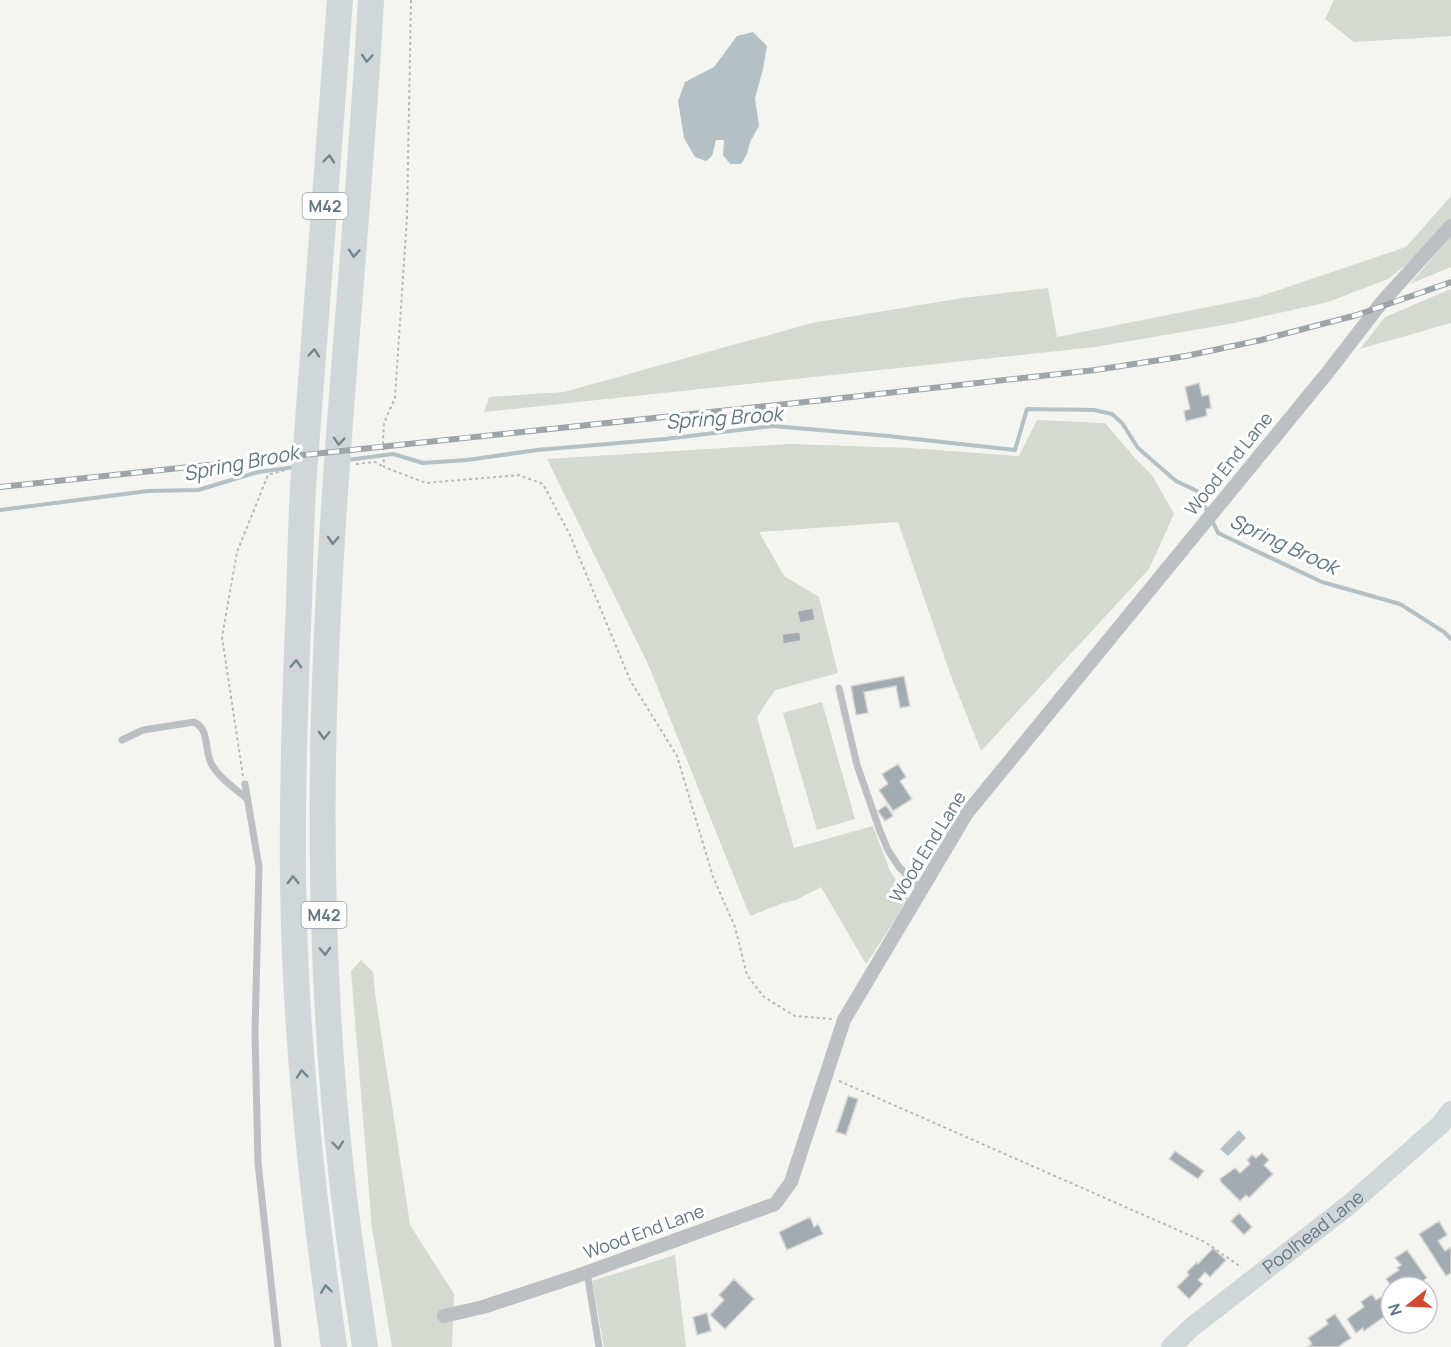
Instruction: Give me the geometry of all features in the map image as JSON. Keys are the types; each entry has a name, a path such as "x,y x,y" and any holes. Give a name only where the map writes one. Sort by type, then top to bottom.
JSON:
{"highway":[{"name":"M42","path":"334,1347 308,1149 296,973 293,786 303,491 340,0"},
{"name":"M42","path":"365,1347 343,1192 331,1065 324,897 323,761 325,673 336,482 371,0"}],"street":[{"name":"Wood End Lane","path":"444,1316 483,1307 587,1272 775,1204 792,1182 844,1020 967,813 1328,372 1382,302 1451,226"},
{"name":"Poolhead Lane","path":"1171,1347 1192,1327 1350,1204 1440,1125 1451,1111"}],"lane":[{"path":"839,688 857,765 880,831 899,867 921,890"},
{"path":"122,740 143,730 194,722 204,731 209,759 215,770 247,799"},
{"path":"245,784 259,867 255,1033 258,1163 278,1347"},
{"path":"587,1272 599,1347"}],"path":[{"path":"411,0 407,217 395,398 384,423 384,467 426,483 519,475 543,484 570,535 630,680 677,756 713,877 735,927 747,975 764,997 795,1016 844,1020"},
{"path":"245,784 222,637 237,552 268,475"},
{"path":"825,1075 1205,1242 1256,1277"}],"shaded area":[{"path":"1334,0 1451,0 1451,36 1354,42 1325,19"},
{"path":"753,32 767,46 755,98 759,126 750,142 747,154 741,164 730,164 723,155 724,140 716,140 712,156 706,161 695,157 684,138 678,101 685,82 714,67 737,36"},
{"path":"1451,196 1451,219 1427,248 1388,279 1328,302 1229,324 1095,347 484,412 489,397 564,392 812,323 962,298 1048,288 1057,337 1258,297 1406,247"},
{"path":"1451,236 1451,267 1410,284"},
{"path":"1451,289 1451,323 1360,349 1385,317"},
{"path":"1037,420 1105,423 1152,475 1174,514 1149,569 981,751 951,676 898,522 759,532 784,576 819,597 838,673 775,690 757,717 794,848 873,826 890,871 909,899 866,964 821,887 796,900 750,916 648,664 547,459 790,444 909,448 1019,456"},
{"path":"822,702 855,819 817,830 783,713"},
{"path":"361,960 373,972 410,1225 454,1294 452,1347 392,1347 372,1228 351,971"},
{"path":"1239,1130 1246,1138 1228,1156 1220,1149"},
{"path":"675,1255 686,1347 604,1347 592,1281"}],"building":[{"path":"1199,383 1202,396 1209,395 1211,408 1206,409 1207,416 1186,421 1184,411 1190,409 1185,387"},
{"path":"813,608 815,620 800,623 797,611"},
{"path":"800,632 801,641 783,644 782,634"},
{"path":"904,676 910,706 900,708 896,686 864,692 868,713 856,715 851,686"},
{"path":"898,764 906,777 900,781 912,799 893,811 879,790 888,784 882,774"},
{"path":"886,805 893,816 885,821 878,811"},
{"path":"848,1096 858,1099 846,1135 836,1132"},
{"path":"1175,1151 1204,1171 1198,1179 1169,1159"},
{"path":"1262,1153 1269,1160 1264,1165 1273,1174 1249,1198 1246,1195 1240,1201 1220,1179 1235,1168 1240,1173 1250,1164 1247,1160 1252,1155 1256,1158"},
{"path":"1239,1213 1252,1227 1244,1235 1231,1221"},
{"path":"810,1217 814,1227 818,1224 823,1234 787,1250 779,1232"},
{"path":"1439,1221 1447,1235 1438,1241 1445,1251 1451,1247 1451,1273 1446,1276 1419,1234"},
{"path":"1213,1248 1226,1260 1210,1277 1205,1272 1198,1280 1203,1284 1189,1299 1177,1287 1189,1275 1187,1272"},
{"path":"1407,1250 1425,1275 1392,1275 1399,1270 1397,1268 1401,1265 1395,1258"},
{"path":"734,1279 754,1299 725,1329 710,1315 724,1300 719,1295"},
{"path":"1372,1294 1376,1300 1379,1298 1379,1320 1364,1331 1363,1328 1356,1333 1347,1319 1364,1307 1361,1302"},
{"path":"707,1313 711,1331 697,1335 693,1317"},
{"path":"1335,1314 1351,1338 1338,1347 1307,1347 1312,1344 1308,1338 1328,1324 1326,1320"}],"waterway":[{"name":"Spring Brook","path":"347,460 393,454 423,463 467,460 537,450 665,439 773,426 1015,450 1027,409 1094,410 1112,414 1122,423 1138,448 1176,481 1197,491 1208,513"},
{"name":"Spring Brook","path":"0,510 148,491 198,490 258,472 295,467"},
{"name":"Spring Brook","path":"1212,520 1218,533 1322,582 1400,604 1444,632 1451,639"}],"railway":[{"path":"0,487 1095,370 1186,356 1261,340 1357,315 1451,282"}]}
